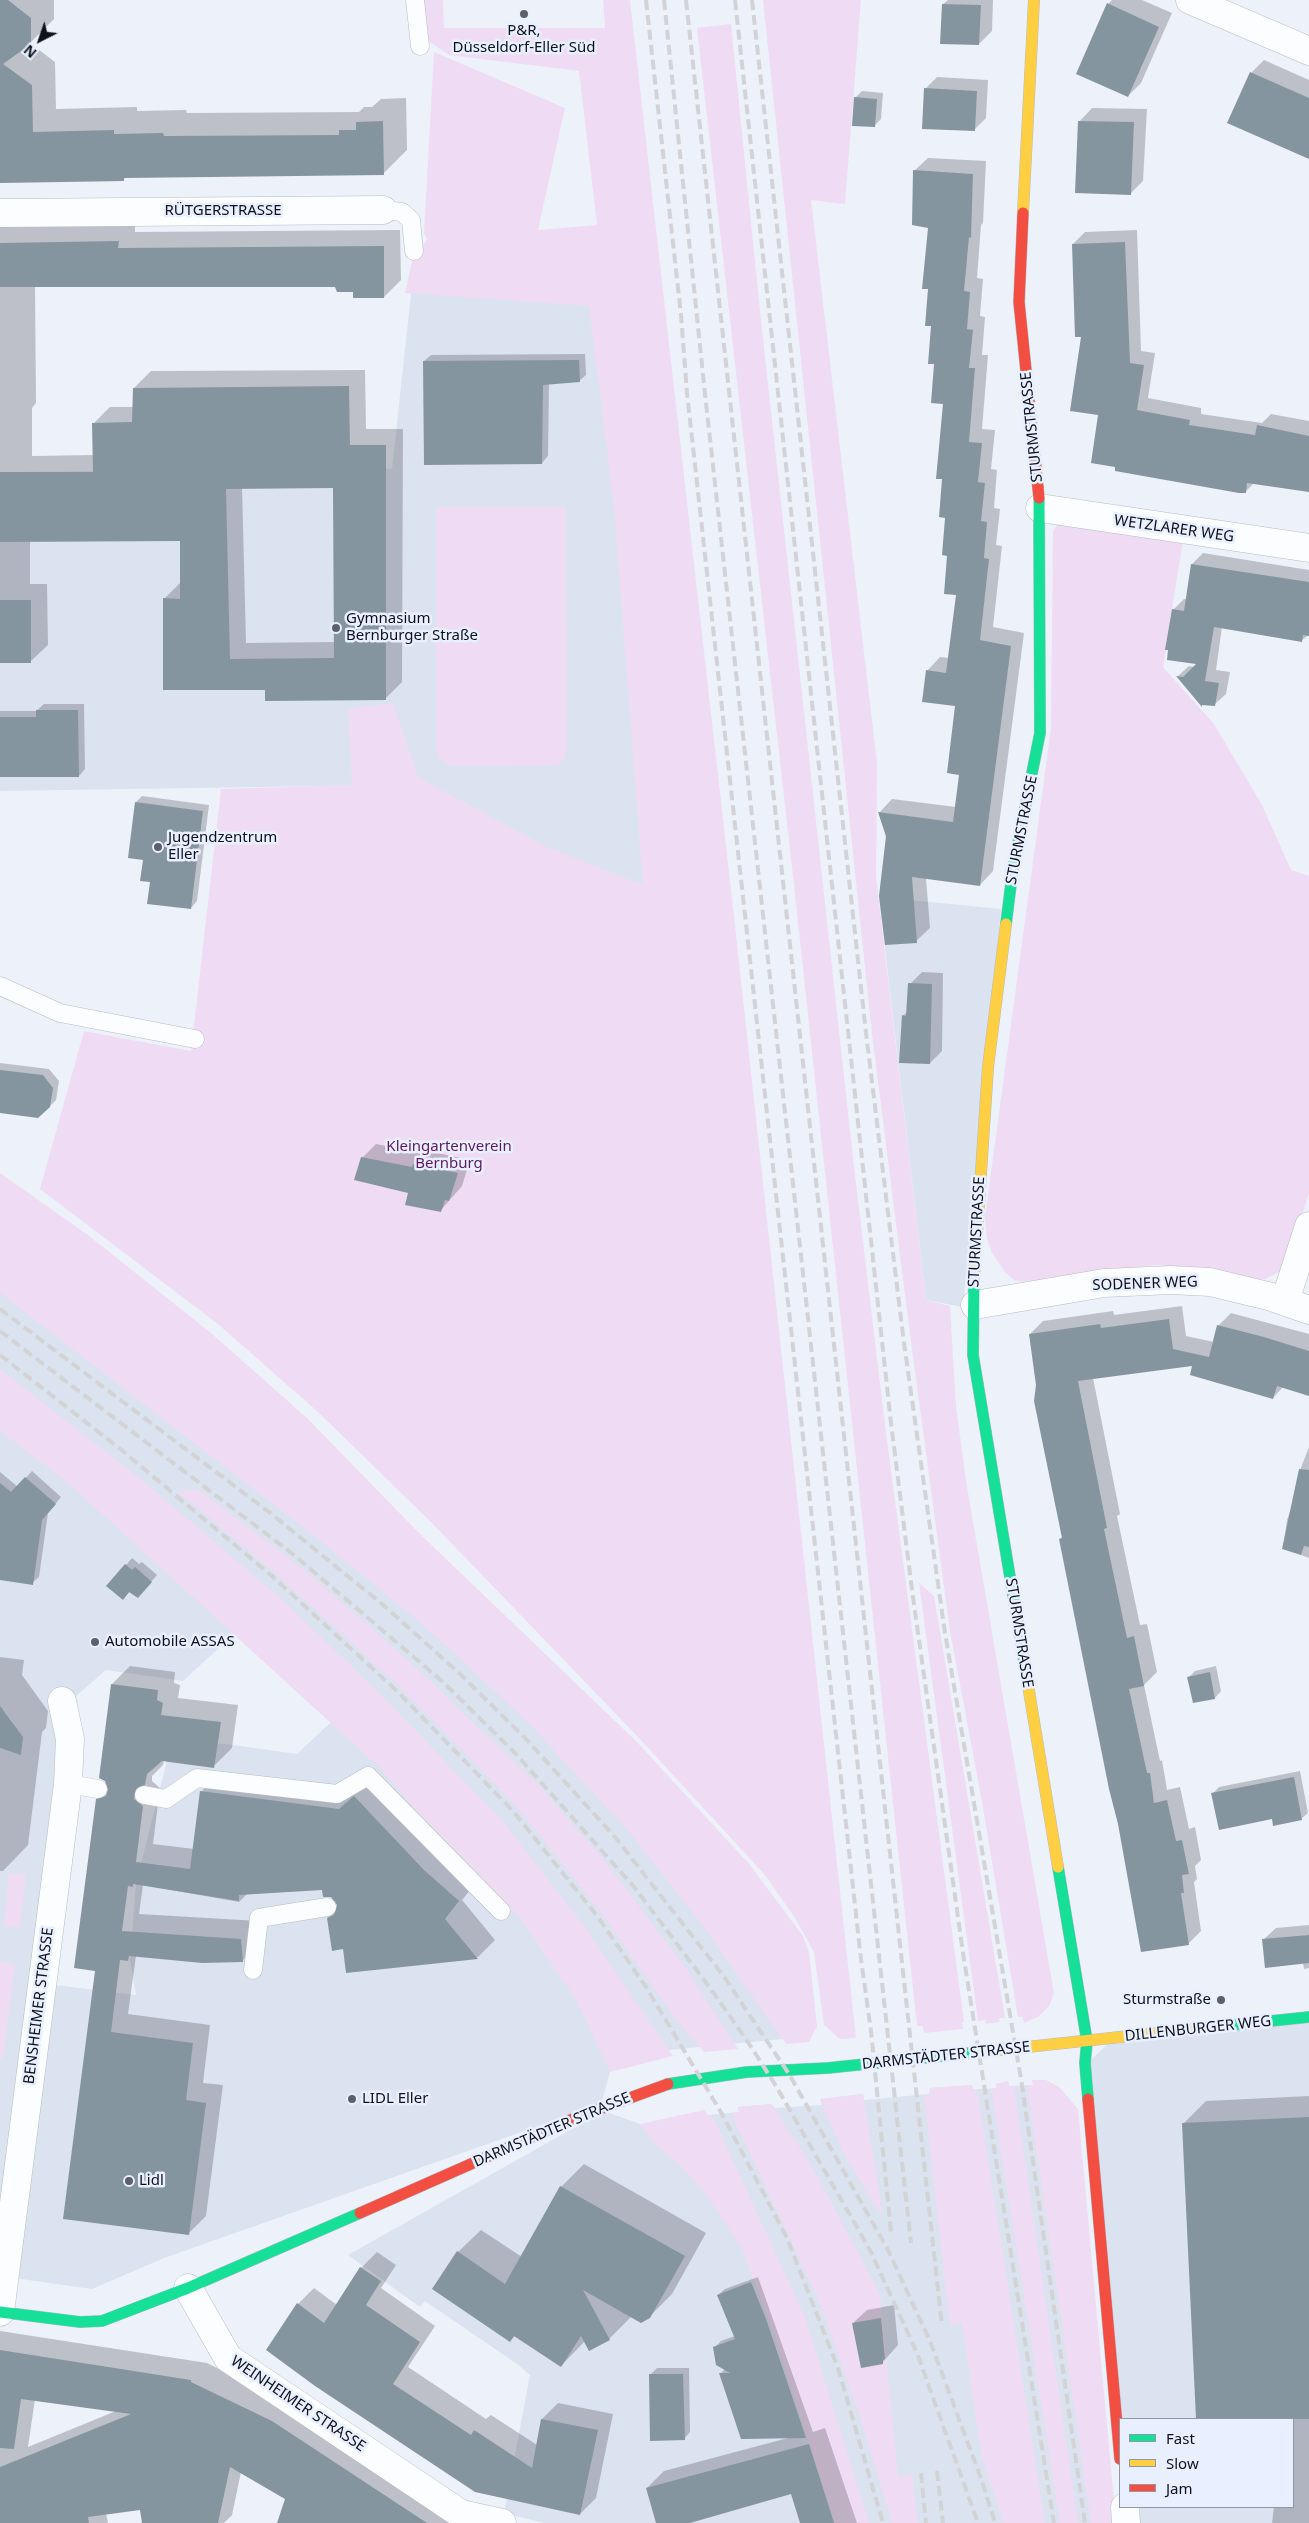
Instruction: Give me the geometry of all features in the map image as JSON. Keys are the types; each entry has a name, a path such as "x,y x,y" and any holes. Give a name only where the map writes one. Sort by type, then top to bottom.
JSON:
{"street":[{"name":"STURMSTRASSE","path":"1034,0 1019,302 1040,508 1040,733 1013,868 988,1067 974,1253 975,1364 1087,2041 1085,2063 1119,2448"},
{"path":"1190,0 1309,51"},
{"name":"RÜTGERSTRASSE","path":"0,213 384,210"},
{"name":"WETZLARER WEG","path":"1040,508 1309,548"},
{"name":"SODENER WEG","path":"975,1305 1104,1282 1171,1280 1210,1282 1297,1305 1309,1226"},
{"name":"BENSHEIMER STRASSE","path":"0,2312 68,1784 70,1739 62,1701"},
{"name":"DILLENBURGER WEG","path":"1087,2041 1309,2017"},
{"name":"DARMSTÄDTER STRASSE","path":"188,2288 490,2157 575,2118 669,2083 747,2072 828,2068 1087,2041"},
{"path":"0,2312 66,2321 102,2321 188,2288"},
{"name":"WEINHEIMER STRASSE","path":"188,2288 228,2358 461,2514 502,2523"},
{"path":"1124,2508 1126,2523"}],"lane":[{"path":"415,0 420,46"},
{"name":"RÜTGERSTRASSE","path":"384,210 402,212 411,220 414,252"},
{"path":"0,986 60,1013 195,1040"},
{"path":"144,1795 166,1799 197,1778 337,1794 368,1776 501,1911"},
{"path":"68,1784 98,1789"},
{"path":"253,1970 259,1918 327,1907"}],"shaded area":[{"name":"Gymnasium Bernburger Straße","path":"629,266 709,950 388,785 0,791 0,472 392,469 414,267"},
{"path":"879,897 1001,909 963,1307 926,1300"},
{"path":"0,1230 476,1594 783,2039 669,2050 609,2068 610,2072 601,2104 164,2258 92,2289 0,2276","holes":["235,1633 331,1722 297,1754 226,1744 172,1741 136,1883 130,1960 136,1995 47,1984 68,1703 106,1670 183,1681"]},
{"path":"1309,2021 1309,2523 1128,2523 1126,2508 1294,2508 1294,2418 1120,2418 1088,2063 1111,2041"},
{"path":"1008,2081 1009,2086 1033,2085 1109,2523 544,2523 504,2513 530,2375 517,2364 425,2301 420,2307 348,2255 604,2111 640,2124 644,2128 708,2115 739,2112 738,2107 771,2104 775,2108 822,2105 820,2099 863,2094 864,2100 929,2094 930,2088 972,2085 973,2089 996,2088 996,2084"}],"green space":[{"name":"Kleingartenverein Bernburg","path":"420,0 443,0 444,28 605,28 603,0 630,0 733,907 856,2038 840,2039 824,2025 814,1952 795,1918 765,1875 639,1738 431,1522 318,1412 218,1324 40,1189 84,1031 191,1051 221,789 352,785 348,709 393,703 418,777 547,847 643,885 614,507 589,306 405,293 412,261 427,239 424,233 434,52 565,108 538,230 597,225 579,71 449,55 424,38"},
{"path":"763,0 861,0 845,204 811,200 877,763 876,876 926,1300 950,1306 956,1406 966,1481 1054,1993 1049,2006 1038,2017 1024,2023 1023,2017 1018,2017 982,1802 950,1631 911,1342 872,1034"},
{"path":"731,24 760,311 854,1167 885,1425 964,2022 962,2023 963,2029 924,2033 923,2026 917,2026 794,885 697,28"},
{"path":"436,507 566,507 567,748 565,758 557,765 451,766 439,759 436,750"},
{"path":"1065,520 1183,540 1163,667 1214,724 1262,805 1291,870 1309,876 1309,1193 1287,1263 1283,1270 1265,1279 1254,1280 1210,1270 1155,1265 1024,1282 1014,1280 1005,1272 992,1253 987,1239 985,1217 1051,728 1053,531 1057,525"},
{"path":"0,1173 88,1235 211,1333 307,1418 420,1534 636,1741 750,1865 803,1936 809,1952 817,2026 809,2042 786,2044 703,1926 625,1827 533,1728 461,1659 410,1614 313,1535 0,1293"},
{"path":"0,1369 137,1476 283,1600 388,1702 501,1819 585,1927 673,2056 610,2072 576,2000 520,1918 453,1853 379,1767 69,1484 0,1431"},
{"path":"199,1490 289,1558 358,1616 425,1676 539,1786 603,1859 683,1964 738,2049 704,2052 674,2017 603,1915 518,1808 401,1688 274,1572 177,1491"},
{"path":"919,1583 934,1596 1005,2018 999,2018 1000,2022 986,2024 985,2020 978,2021"},
{"path":"9,1873 26,1875 20,1928 4,1926"},
{"path":"0,1962 15,1964 3,2059 0,2059"},
{"path":"1032,2080 1046,2080 1059,2087 1078,2109 1116,2523 1091,2523 1027,2085 1033,2085"},
{"path":"1008,2081 1009,2086 1014,2086 1078,2523 1060,2523 991,2089 996,2088 996,2084"},
{"path":"972,2085 973,2089 977,2089 1045,2523 1004,2523 981,2454 962,2323 950,2325 924,2095 930,2094 930,2088"},
{"path":"863,2094 882,2209 881,2215 843,2152 820,2099"},
{"path":"771,2104 810,2163 880,2294 898,2477 912,2475 918,2523 892,2523 860,2416 819,2301 731,2113 739,2112 738,2107"},
{"path":"704,2110 708,2115 712,2115 805,2317 869,2523 835,2523 770,2324 742,2249 705,2193 681,2166 657,2146 640,2124"}],"building":[{"path":"0,0 8,0 31,18 31,44 3,64 32,85 33,132 114,130 114,134 163,133 164,136 339,135 339,130 356,130 356,122 383,121 384,175 124,178 124,181 0,183"},
{"path":"1107,3 1159,27 1128,97 1076,74"},
{"path":"942,4 981,5 979,45 940,44"},
{"path":"1250,72 1309,98 1309,159 1227,123"},
{"path":"924,88 977,91 975,131 922,129"},
{"path":"854,97 877,99 875,127 852,126"},
{"path":"1078,121 1134,122 1131,195 1075,193"},
{"path":"913,170 973,174 971,238 969,237 964,291 970,292 967,329 973,330 969,368 975,368 969,442 982,443 978,482 985,483 981,521 987,522 984,558 989,559 980,640 1011,646 980,886 912,877 917,943 885,945 879,896 886,836 878,812 953,822 959,775 947,773 955,706 922,702 926,670 946,673 956,595 944,594 947,556 942,555 945,518 939,517 942,479 936,479 943,404 931,403 934,364 928,364 931,326 925,326 928,289 922,289 928,228 912,225"},
{"path":"119,241 118,248 384,246 384,298 353,298 353,292 337,292 335,287 0,287 0,243"},
{"path":"1125,242 1130,363 1144,365 1137,410 1190,420 1189,425 1255,435 1257,425 1309,436 1309,492 1247,483 1246,493 1239,493 1115,471 1115,467 1091,463 1098,415 1070,411 1081,337 1075,337 1072,244"},
{"path":"579,360 580,382 543,385 542,464 424,465 423,361"},
{"path":"349,386 350,445 386,445 386,700 265,701 265,690 163,690 163,598 180,599 180,541 0,542 0,472 93,472 92,423 132,422 133,388","holes":["333,488 334,658 230,659 226,489"]},
{"path":"1191,564 1309,582 1309,636 1303,635 1302,642 1214,627 1205,681 1219,683 1215,706 1202,705 1202,707 1176,676 1183,677 1196,664 1167,660 1168,650 1165,650 1172,609 1184,611"},
{"path":"0,600 31,600 31,663 0,663"},
{"path":"36,710 78,710 79,777 0,777 0,717 36,717"},
{"path":"135,802 203,811 191,909 147,904 150,882 140,881 143,860 128,858"},
{"path":"908,983 932,984 930,1064 899,1063 902,1015 906,1016"},
{"path":"0,1070 43,1075 53,1088 50,1107 38,1118 0,1113"},
{"path":"361,1157 412,1167 413,1164 458,1173 449,1201 445,1200 441,1212 405,1205 408,1193 354,1180"},
{"path":"1169,1319 1173,1349 1209,1357 1217,1325 1309,1351 1309,1396 1277,1386 1273,1399 1190,1375 1192,1366 1078,1381 1107,1528 1104,1529 1127,1638 1134,1636 1144,1686 1129,1689 1147,1773 1150,1773 1154,1803 1167,1800 1176,1841 1182,1840 1189,1874 1182,1875 1184,1893 1181,1893 1189,1945 1141,1952 1118,1824 1109,1789 1059,1539 1062,1538 1034,1401 1036,1385 1029,1334 1100,1324 1101,1328"},
{"path":"1299,1469 1309,1470 1309,1547 1304,1546 1301,1555 1282,1549"},
{"path":"25,1477 56,1504 42,1520 33,1585 0,1580 0,1483 11,1492"},
{"path":"125,1564 132,1570 135,1567 152,1582 138,1598 129,1592 123,1600 106,1586"},
{"path":"1210,1672 1215,1699 1193,1703 1187,1677"},
{"path":"111,1684 158,1690 157,1700 163,1703 161,1715 221,1722 214,1768 162,1761 147,1774 145,1785 136,1789 134,1799 143,1806 136,1862 190,1869 200,1791 339,1809 354,1796 424,1870 459,1901 445,1919 478,1959 346,1973 343,1949 332,1951 327,1918 334,1915 337,1905 331,1897 323,1897 322,1890 239,1895 239,1901 133,1884 133,1887 128,1886 122,1931 241,1939 243,1962 202,1963 129,1956 128,1961 120,1960 111,2032 193,2043 186,2100 206,2103 189,2235 63,2219 95,1971 74,1968 96,1799 106,1796 108,1790 105,1781 99,1778"},
{"path":"0,1706 23,1737 21,1755 0,1748"},
{"path":"1294,1777 1302,1820 1273,1826 1272,1819 1219,1830 1211,1793"},
{"path":"1309,1935 1309,1963 1265,1968 1262,1939"},
{"path":"1309,2117 1309,2419 1196,2418 1182,2123"},
{"path":"560,2186 685,2256 650,2318 641,2323 583,2290 610,2340 589,2351 581,2336 561,2367 514,2336 510,2342 432,2289 457,2251 505,2284"},
{"path":"360,2267 381,2281 366,2305 420,2342 393,2384 471,2435 474,2430 532,2468 541,2419 598,2430 580,2515 475,2492 315,2386 266,2350 297,2303 324,2323"},
{"path":"751,2282 766,2319 806,2438 741,2439 719,2373 730,2373 716,2365 713,2347 735,2339 717,2295"},
{"path":"881,2318 885,2359 883,2364 861,2368 852,2323"},
{"path":"0,2350 191,2380 191,2382 272,2421 427,2523 277,2523 285,2499 230,2467 218,2523 142,2523 140,2510 88,2517 89,2523 0,2523 0,2467 131,2414 21,2399 14,2449 0,2448"},
{"path":"649,2374 683,2374 685,2440 650,2441"},
{"path":"809,2444 834,2523 800,2523 791,2494 690,2523 656,2523 646,2488"}],"railway":[{"path":"646,0 681,315 687,393 861,1959 871,2031 891,2232"},
{"path":"664,0 705,394 911,2243"},
{"path":"686,0 942,2326"},
{"path":"735,0 891,1423 912,1590 963,1953 1054,2523"},
{"path":"752,0 866,1033 904,1343 945,1633 1022,2085 1085,2523"},
{"path":"0,1309 269,1512 382,1604 458,1672 526,1739 615,1837 725,1978 789,2074 888,2250 930,2341 982,2481 995,2523"},
{"path":"0,1331 294,1555 442,1681 515,1753 635,1888 748,2042 776,2086 870,2250 917,2353 978,2523"},
{"path":"0,1355 119,1448 272,1576 398,1692 513,1811 598,1917 646,1987 722,2114 787,2238 838,2368 883,2523"},
{"path":"937,2471 943,2523"},
{"path":"921,2473 926,2523"}],"traffic: fast":[{"path":"1006,924 1013,868 1040,733 1039,498"},
{"path":"974,1278 973,1355 1027,1679"},
{"path":"1058,1867 1087,2041 1085,2063 1088,2099"},
{"path":"1195,2029 1309,2017"},
{"path":"668,2084 747,2072 828,2068 980,2052"},
{"path":"0,2312 80,2322 102,2321 188,2288 360,2213"}],"traffic: slow":[{"path":"1023,213 1034,0"},
{"path":"974,1278 988,1067 1006,924"},
{"path":"1027,1679 1058,1867"},
{"path":"980,2052 1195,2029"}],"traffic: jam":[{"path":"1023,213 1019,302 1039,498"},
{"path":"360,2213 575,2118 668,2084"},
{"path":"1088,2099 1119,2448"}],"place":[{"name":"P&R, Düsseldorf-Eller Süd","path":"524,14"},
{"name":"Gymnasium Bernburger Straße","path":"336,628"},
{"name":"Jugendzentrum Eller","path":"158,847"},
{"name":"Automobile ASSAS","path":"95,1642"},
{"name":"Sturmstraße","path":"1221,2000"},
{"name":"LIDL Eller","path":"352,2099"},
{"name":"Lidl","path":"129,2181"}]}
